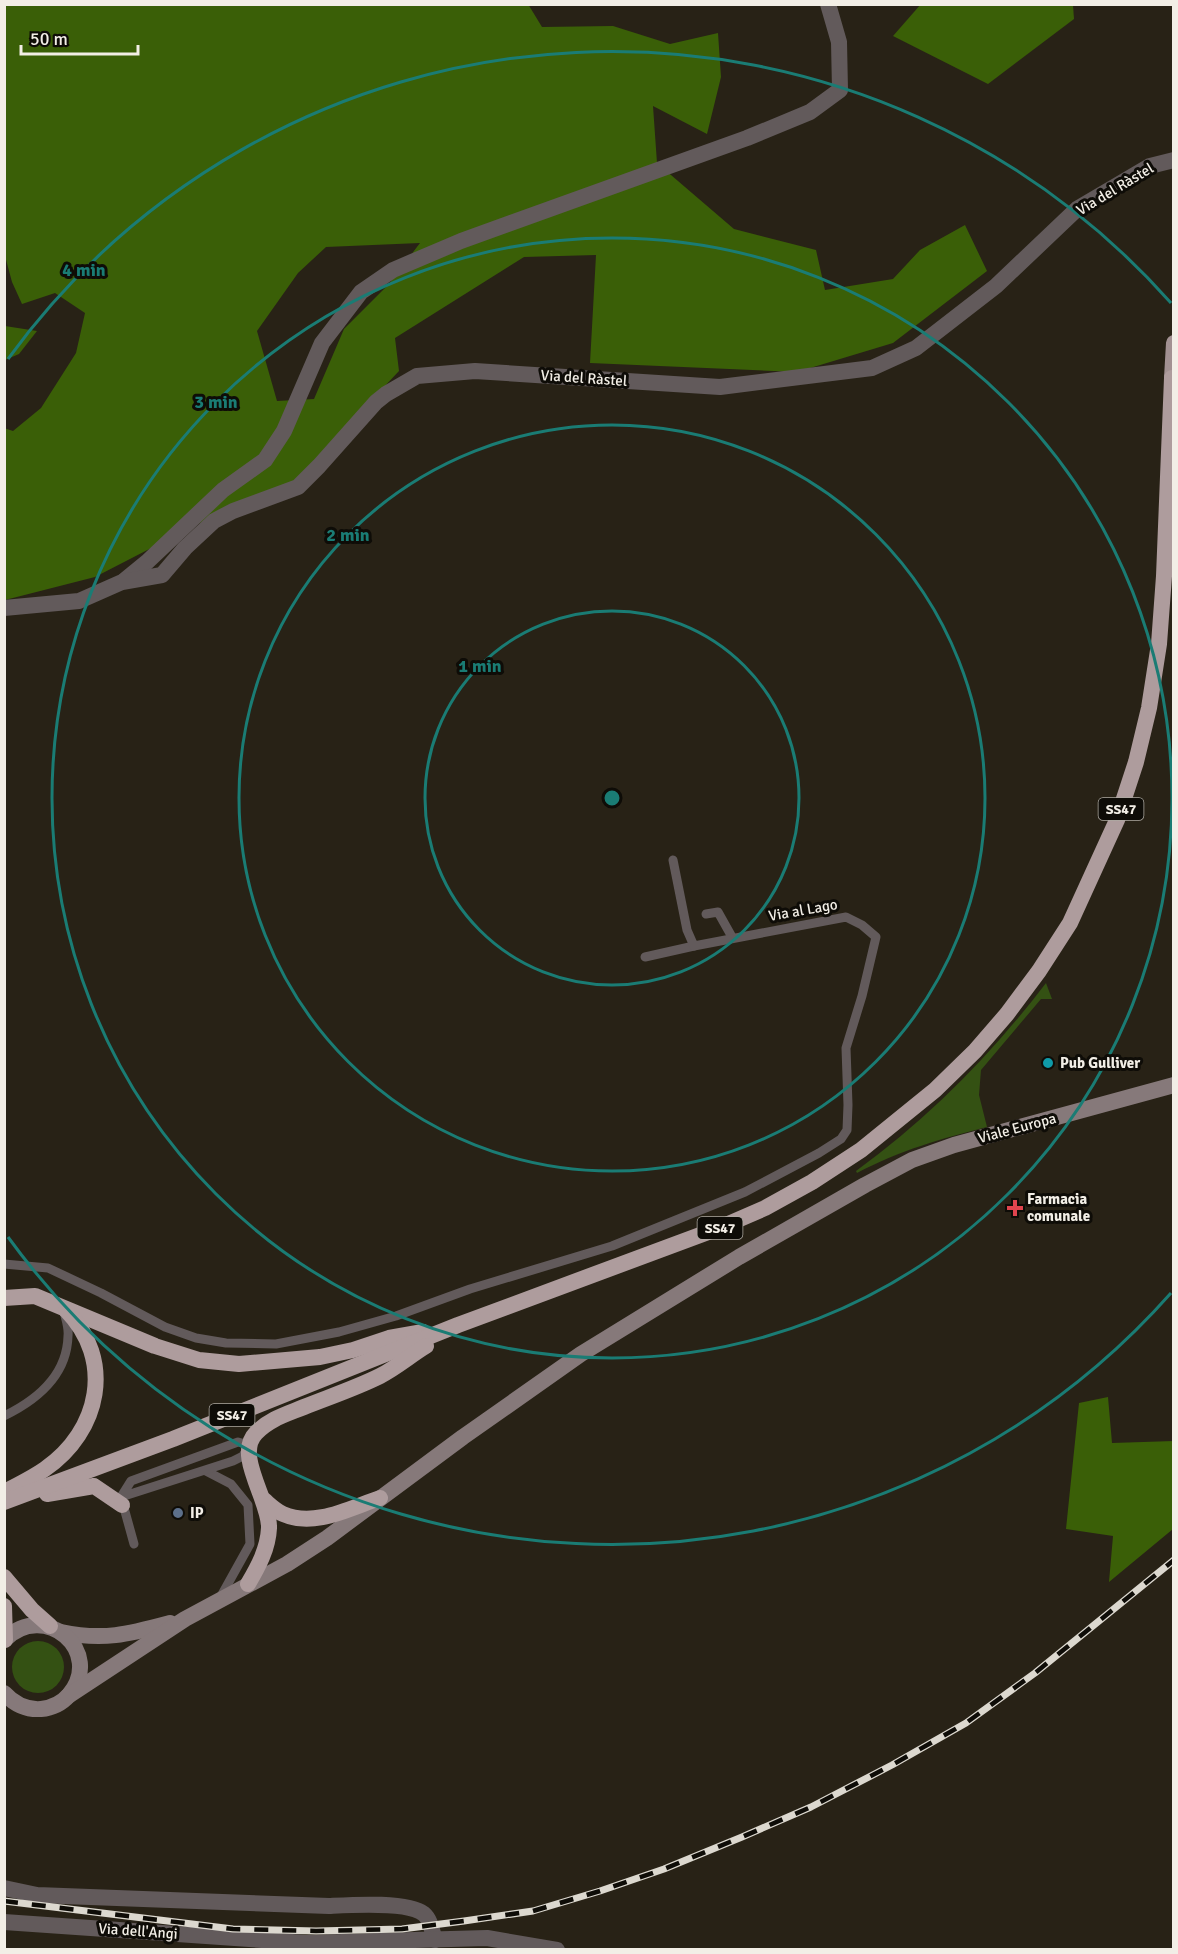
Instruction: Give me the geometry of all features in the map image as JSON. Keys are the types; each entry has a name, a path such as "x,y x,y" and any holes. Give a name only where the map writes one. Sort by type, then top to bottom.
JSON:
{"highway":[{"name":"SS47","path":"4,1502 173,1439 458,1325 719,1228 765,1208 812,1182 861,1150 935,1090 975,1051 1007,1014 1039,971 1070,923 1117,820 1136,762 1149,708 1159,644 1172,378"},
{"path":"4,1298 35,1296 155,1346 199,1360 239,1364 320,1357 353,1350 389,1338 458,1325"},
{"path":"4,1492 45,1469 59,1457 84,1427 93,1403 96,1377 91,1351 80,1327 63,1307"},
{"path":"248,1584 263,1557 269,1528 264,1500 252,1468 249,1445 252,1438 269,1421 382,1375 458,1325"},
{"path":"4,1502 94,1486 121,1501"},
{"path":"264,1500 280,1514 294,1519 307,1520 380,1498"},
{"path":"10,1583 32,1610 56,1629"},
{"path":"4,1606 5,1640"}],"main road":[{"name":"SS47","path":"1172,378 1173,343"},
{"name":"Viale Europa","path":"185,1619 287,1564 327,1538 581,1354 739,1257 912,1160 954,1145 1173,1085"},
{"path":"5,1640 12,1633 30,1625 98,1636 122,1635 185,1619"},
{"path":"4,1713 27,1708 49,1708 59,1703 185,1619"},
{"path":"56,1629 75,1647 79,1662 78,1678 68,1696"},
{"path":"4,1693 27,1708"}],"street":[{"path":"122,582 147,562 223,490 265,460 284,431 322,343 361,292 393,270 461,241 757,134 810,112 840,90 839,42 828,4"},
{"name":"Via del Ràstel","path":"4,608 79,601 122,582 162,575 185,548 214,521 233,511 298,487 376,402 413,377 475,371 720,387 872,368 916,348 996,286 1077,209 1150,166 1162,161 1173,160"},
{"path":"4,1888 37,1895 411,1908 424,1914 435,1940"},
{"name":"Via dell'Angi","path":"4,1922 306,1943 487,1938 557,1950"}],"lane":[{"path":"673,860 687,930 694,946"},
{"path":"706,914 718,912 732,937"},
{"name":"Via al Lago","path":"4,1264 48,1268 101,1293 165,1328 196,1338 226,1343 276,1344 351,1329 396,1316 470,1289 612,1246 745,1192 841,1139 847,1130 846,1048 862,996 876,937 862,925 846,917 732,937 645,957"},
{"path":"4,1416 24,1407 51,1383 66,1357 69,1333 63,1307"},
{"path":"121,1501 233,1461 243,1456 249,1445 238,1442 130,1481 121,1501 134,1544"},
{"path":"206,1471 231,1484 248,1505 250,1544 219,1601"}],"green space":[{"path":"528,4 542,27 613,26 670,44 718,33 721,77 707,134 653,106 657,163 734,229 816,250 825,290 893,279 920,250 965,225 987,271 893,343 797,372 590,363 596,255 524,257 395,338 399,371 288,489 225,510 95,577 5,600 4,428 13,431 41,408 76,353 85,313 55,293 22,304 12,282 5,256 5,5","holes":["420,243 388,285 344,329 314,399 277,401 257,331 298,273 326,247"]},
{"path":"921,4 1073,5 1074,19 988,84 893,36"},
{"path":"5,326 37,331 19,354 5,360"},
{"path":"1046,983 1052,999 1041,999 981,1070 979,1095 987,1127 921,1146 857,1173 856,1171 909,1129 958,1084 1025,1010"},
{"path":"1108,1397 1112,1443 1174,1441 1173,1529 1109,1582 1113,1536 1066,1529 1079,1403"},
{"path":"33,1641 43,1641 57,1648 64,1667 57,1686 43,1693 33,1693 23,1689 16,1682 12,1672 12,1662 16,1652 23,1645"}],"railway":[{"path":"4,1901 233,1929 316,1931 402,1929 533,1911 664,1869 811,1807 892,1765 966,1723 1035,1673 1174,1560"}],"place":[{"name":"Pub Gulliver","path":"1048,1063"},
{"name":"Farmacia comunale","path":"1015,1208"},
{"name":"IP","path":"178,1513"}]}
